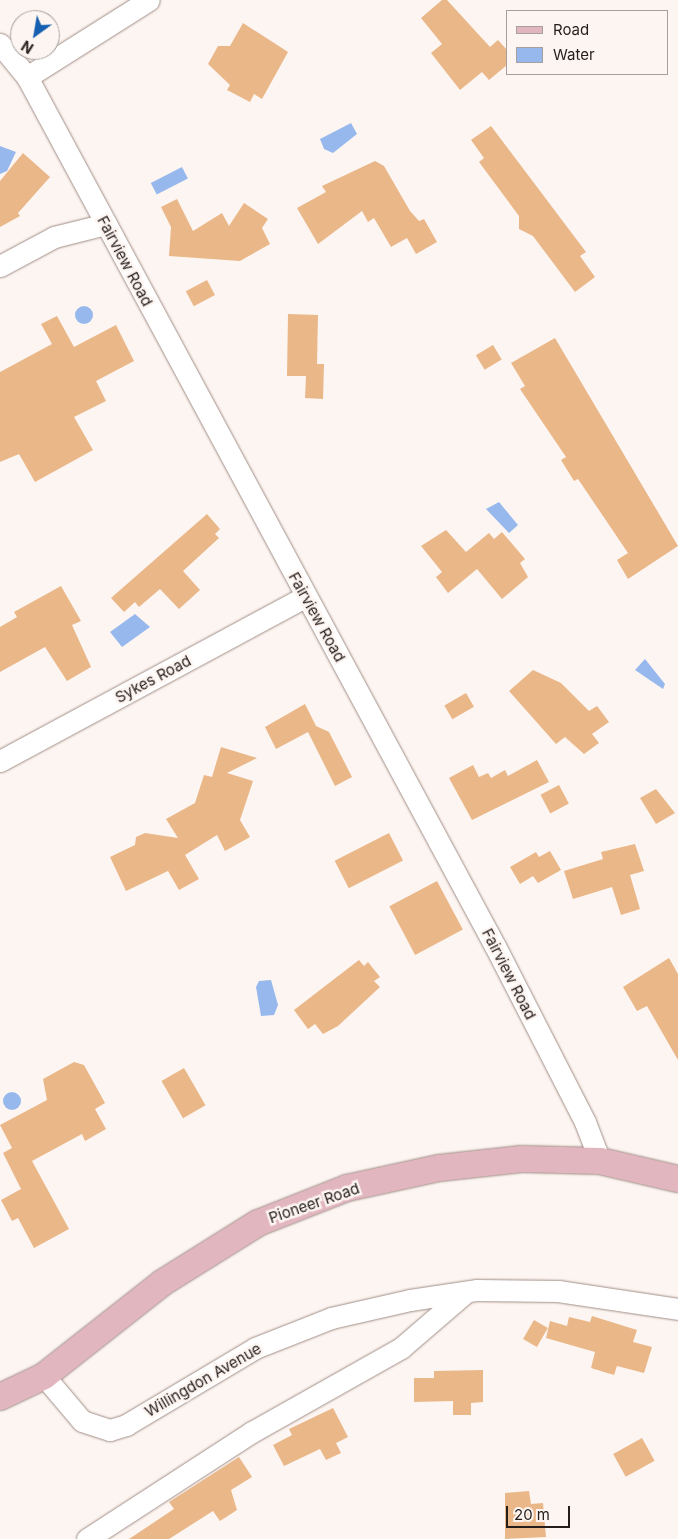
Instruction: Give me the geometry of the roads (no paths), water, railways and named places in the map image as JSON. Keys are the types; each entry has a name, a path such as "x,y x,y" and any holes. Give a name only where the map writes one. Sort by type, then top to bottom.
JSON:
{"main road":[{"name":"Pioneer Road","path":"0,1397 48,1382 162,1283 258,1223 347,1188 439,1168 522,1159 600,1161 678,1179"}],"street":[{"path":"26,77 149,0"},
{"name":"Fairview Road","path":"0,44 26,77 495,946 585,1122 600,1161"},
{"path":"0,266 54,237 106,224"},
{"name":"Sykes Road","path":"0,761 306,597"},
{"name":"Willingdon Avenue","path":"48,1382 82,1421 110,1430 255,1348 331,1318 466,1292 558,1291 678,1309"},
{"path":"87,1539 244,1437 401,1348 466,1292"}],"water":[{"path":"351,123 357,134 333,153 324,149 320,139"},
{"path":"0,146 16,152 7,171 0,174"},
{"path":"182,167 188,179 157,194 151,183"},
{"path":"80,306 88,306 93,311 91,322 80,324 75,319 75,311"},
{"path":"499,502 518,525 509,533 486,509"},
{"path":"135,614 150,627 122,647 110,632"},
{"path":"645,659 665,684 663,689 635,670"},
{"path":"271,980 278,1005 274,1015 261,1016 256,987 259,981"},
{"path":"8,1092 16,1092 21,1097 19,1108 8,1110 3,1105 3,1097"}]}
